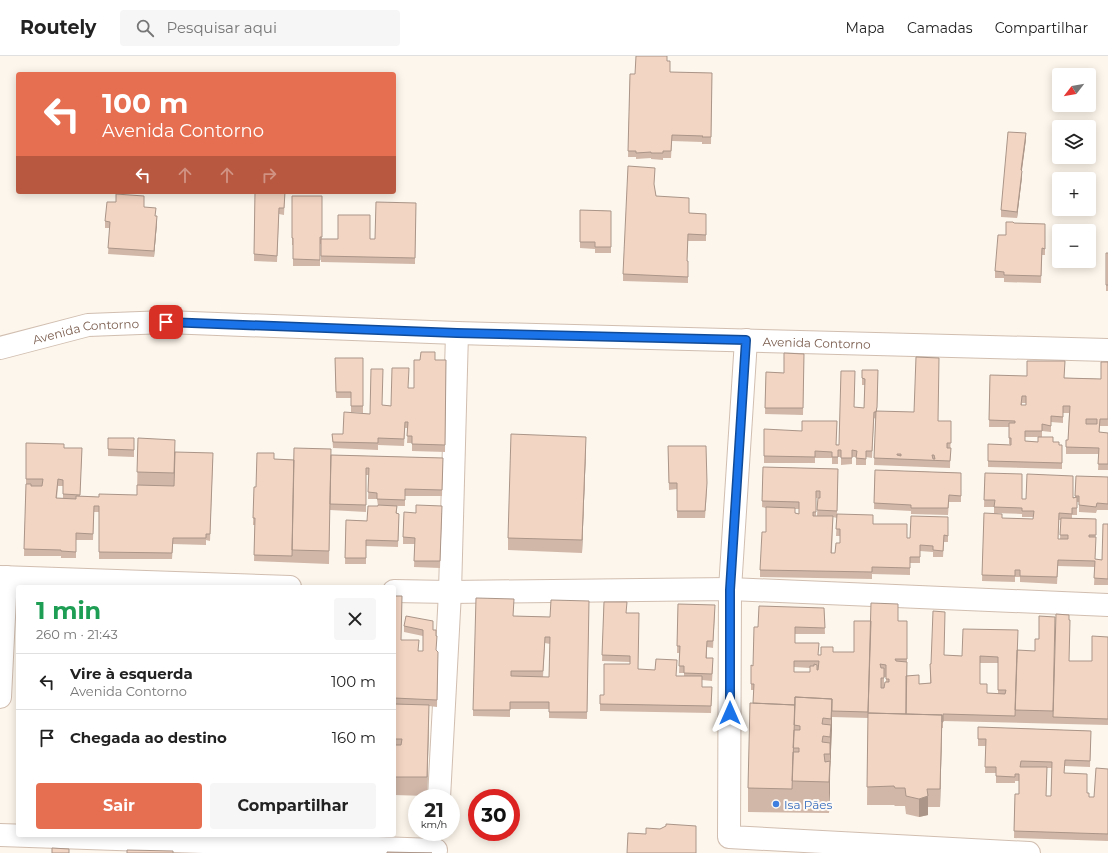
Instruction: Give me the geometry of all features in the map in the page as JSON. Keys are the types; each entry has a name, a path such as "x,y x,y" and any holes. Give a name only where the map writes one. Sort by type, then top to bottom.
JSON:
{"street":[{"name":"Avenida Contorno","path":"0,348 88,325 166,322 457,333 1108,350"},
{"path":"439,789 450,592 457,333"},
{"path":"746,340 730,590 729,845 1029,853"},
{"path":"0,697 3,577 233,585"},
{"path":"396,590 450,592 730,590 1108,605"},
{"path":"0,834 16,834"},
{"path":"119,837 436,845"}],"building":[{"path":"636,56 667,56 667,61 670,61 670,72 712,73 711,137 672,135 671,151 663,151 663,153 636,153 636,151 628,151 630,74 635,74"},
{"path":"1008,132 1026,133 1017,212 1001,210"},
{"path":"628,166 655,168 654,184 656,196 689,198 689,213 706,214 706,235 688,234 688,277 623,274"},
{"path":"116,194 144,196 144,207 156,208 155,216 157,216 154,251 108,248 110,222 105,221 107,202 116,202"},
{"path":"255,194 285,194 284,208 279,208 277,256 254,254"},
{"path":"292,196 322,196 322,237 320,237 320,260 293,259"},
{"path":"376,202 416,203 415,258 321,256 321,239 338,239 338,215 370,215 370,239 375,239"},
{"path":"580,210 611,211 611,247 595,247 595,242 580,242"},
{"path":"1006,222 1045,224 1045,249 1042,248 1041,276 1004,275 1004,272 995,271 998,235 1006,235"},
{"path":"1106,253 1108,253 1108,285 1106,285"},
{"path":"421,352 435,352 435,360 446,360 445,445 412,444 412,436 407,436 408,422 405,422 404,439 378,438 378,443 333,442 332,434 343,434 344,412 370,414 371,369 383,369 382,405 391,406 392,368 409,368 408,388 414,388 414,360 420,360"},
{"path":"784,353 804,354 803,408 765,408 766,372 784,373"},
{"path":"916,357 939,358 938,421 951,421 951,443 947,443 947,448 951,448 950,461 874,458 876,411 914,412"},
{"path":"335,358 363,358 363,406 351,406 351,392 336,392"},
{"path":"1027,361 1065,361 1064,378 1101,379 1101,362 1108,362 1108,419 1100,419 1099,432 1108,433 1108,464 1098,464 1099,448 1066,447 1066,440 1068,440 1070,406 1063,406 1063,417 1051,416 1051,426 1042,424 1042,431 1025,431 1025,441 1038,442 1038,437 1053,437 1053,442 1059,442 1059,445 1062,445 1062,463 988,461 988,444 1011,445 1011,438 1009,438 1009,423 1015,423 1015,421 989,420 990,375 1027,376","holes":["1022,396 1026,396 1026,405 1021,405","1086,419 1097,419 1097,424 1086,424"]},
{"path":"862,370 878,370 877,407 876,412 874,412 872,451 866,451 866,459 856,458 857,451 852,450 852,458 841,458 841,450 838,450 838,457 832,457 832,452 815,451 815,457 764,456 764,429 802,431 802,421 837,421 836,445 839,445 841,371 855,371 854,407 864,408 865,379 862,378"},
{"path":"511,434 586,437 582,540 508,538"},
{"path":"108,438 134,438 134,450 108,449"},
{"path":"138,438 175,440 174,473 137,472"},
{"path":"26,443 64,444 64,448 82,448 80,495 63,494 63,480 58,479 56,498 76,499 76,496 99,497 99,494 137,495 137,485 174,486 175,452 213,453 210,534 206,534 206,538 173,538 172,553 99,552 99,506 94,506 93,534 76,533 76,552 24,549 26,484 31,484 31,486 42,486 43,479 26,479"},
{"path":"668,446 706,446 707,483 705,511 677,511 677,483 669,483"},
{"path":"294,448 331,449 329,551 292,550"},
{"path":"257,453 274,453 274,459 294,460 292,556 254,555 255,518 253,518"},
{"path":"331,455 443,458 442,490 405,489 405,500 377,499 377,493 368,492 369,468 366,468 366,505 330,504"},
{"path":"763,467 838,469 837,511 817,510 820,491 816,491 816,512 813,512 813,516 833,516 831,553 835,553 836,543 840,543 840,529 836,529 837,514 873,515 873,524 907,524 907,538 910,538 911,516 948,517 948,536 944,535 943,551 933,550 933,546 920,545 920,557 910,557 910,568 872,567 872,572 760,570 762,532 766,532 766,507 795,508 795,513 799,514 799,502 762,501"},
{"path":"875,470 961,473 961,496 949,495 948,508 911,508 911,505 874,503"},
{"path":"985,473 1022,474 1022,499 1026,499 1027,474 1073,476 1073,498 1077,497 1077,508 1072,508 1072,514 1059,513 1058,539 1068,539 1068,535 1060,535 1061,518 1096,519 1096,535 1089,535 1089,537 1096,537 1095,559 1102,560 1103,524 1108,524 1108,579 1094,578 1095,561 1058,560 1057,577 1020,576 1020,570 1015,570 1015,576 982,575 984,513 1002,514 1002,518 1033,519 1034,511 1022,511 1022,508 994,507 995,500 984,500"},
{"path":"1076,476 1108,477 1108,504 1097,503 1096,507 1079,505 1079,496 1075,496"},
{"path":"416,505 442,506 440,561 414,561 415,538 403,537 404,512 416,513"},
{"path":"368,506 397,506 396,513 399,514 398,541 366,540 366,558 345,558 346,520 367,521"},
{"path":"396,596 402,596 401,640 419,640 418,651 423,651 423,630 404,626 406,616 433,621 433,630 436,630 437,636 436,650 438,652 437,700 396,698"},
{"path":"476,598 514,599 513,616 550,617 551,600 589,601 587,712 549,712 549,702 510,702 510,710 473,710","holes":["545,637 550,637 549,677 511,676 511,671 543,671"]},
{"path":"604,602 627,602 626,613 639,613 638,669 655,670 656,659 677,660 676,676 702,676 702,687 712,687 711,706 600,704 600,695 604,695 604,664 630,664 630,656 602,655"},
{"path":"871,603 898,604 898,621 907,621 907,659 895,659 896,661 907,662 906,714 868,713","holes":["880,664 886,665 886,679 889,679 889,682 885,682 884,688 881,688 881,678 884,678 884,668 881,668"]},
{"path":"678,604 715,605 713,641 707,641 706,658 713,658 712,674 684,673 684,666 679,666 680,646 677,646"},
{"path":"759,606 824,608 825,628 795,627 795,643 819,643 818,655 821,655 821,647 833,647 833,652 854,652 854,621 871,621 868,712 832,711 832,699 795,697 795,705 753,703 754,684 751,684 751,665 753,666 754,627 758,627","holes":["794,661 819,661 818,670 817,665 814,664 814,666 810,666 810,672 794,672"]},
{"path":"933,611 945,612 944,655 962,656 963,629 1018,630 1015,716 943,714 942,722 942,715 906,714 906,676 919,675 919,684 931,683","holes":["980,656 998,657 998,690 1006,690 1005,694 987,693 987,684 980,684"]},
{"path":"1056,614 1069,615 1069,661 1092,661 1092,636 1108,637 1108,719 1053,717"},
{"path":"1039,616 1055,617 1053,711 1015,710 1017,650 1035,651 1035,639 1039,639"},
{"path":"795,697 832,699 831,719 823,718 822,724 831,725 830,737 823,736 822,742 830,743 830,754 824,754 825,762 830,761 829,782 792,781 793,752 799,752 799,748 793,748 794,730 800,730 800,726 794,725"},
{"path":"750,703 795,705 792,789 748,788"},
{"path":"396,704 429,705 427,777 396,777 396,745 401,745 402,739 396,739"},
{"path":"868,713 942,715 940,789 927,789 928,796 919,799 906,796 905,788 895,788 894,786 867,787"},
{"path":"978,727 1091,731 1090,761 1065,760 1064,773 1087,774 1087,793 1089,793 1089,797 1094,797 1096,768 1108,769 1108,834 1014,831 1015,794 1019,794 1019,774 1015,774 1015,777 996,776 996,767 985,767 986,739 978,739","holes":["1021,761 1052,762 1051,796 1046,796 1047,767 1020,767"]},
{"path":"666,824 696,826 696,853 627,853 628,833 646,834 646,828 660,829 666,826"},
{"path":"52,848 69,849 69,853 52,853"},
{"path":"127,850 173,851 173,853 127,853"},
{"path":"387,852 432,853 387,853"}],"place":[{"name":"Isa Pães","path":"776,804"}],"route":[{"path":"166,322 457,333 746,340 730,590 730,713"}]}
